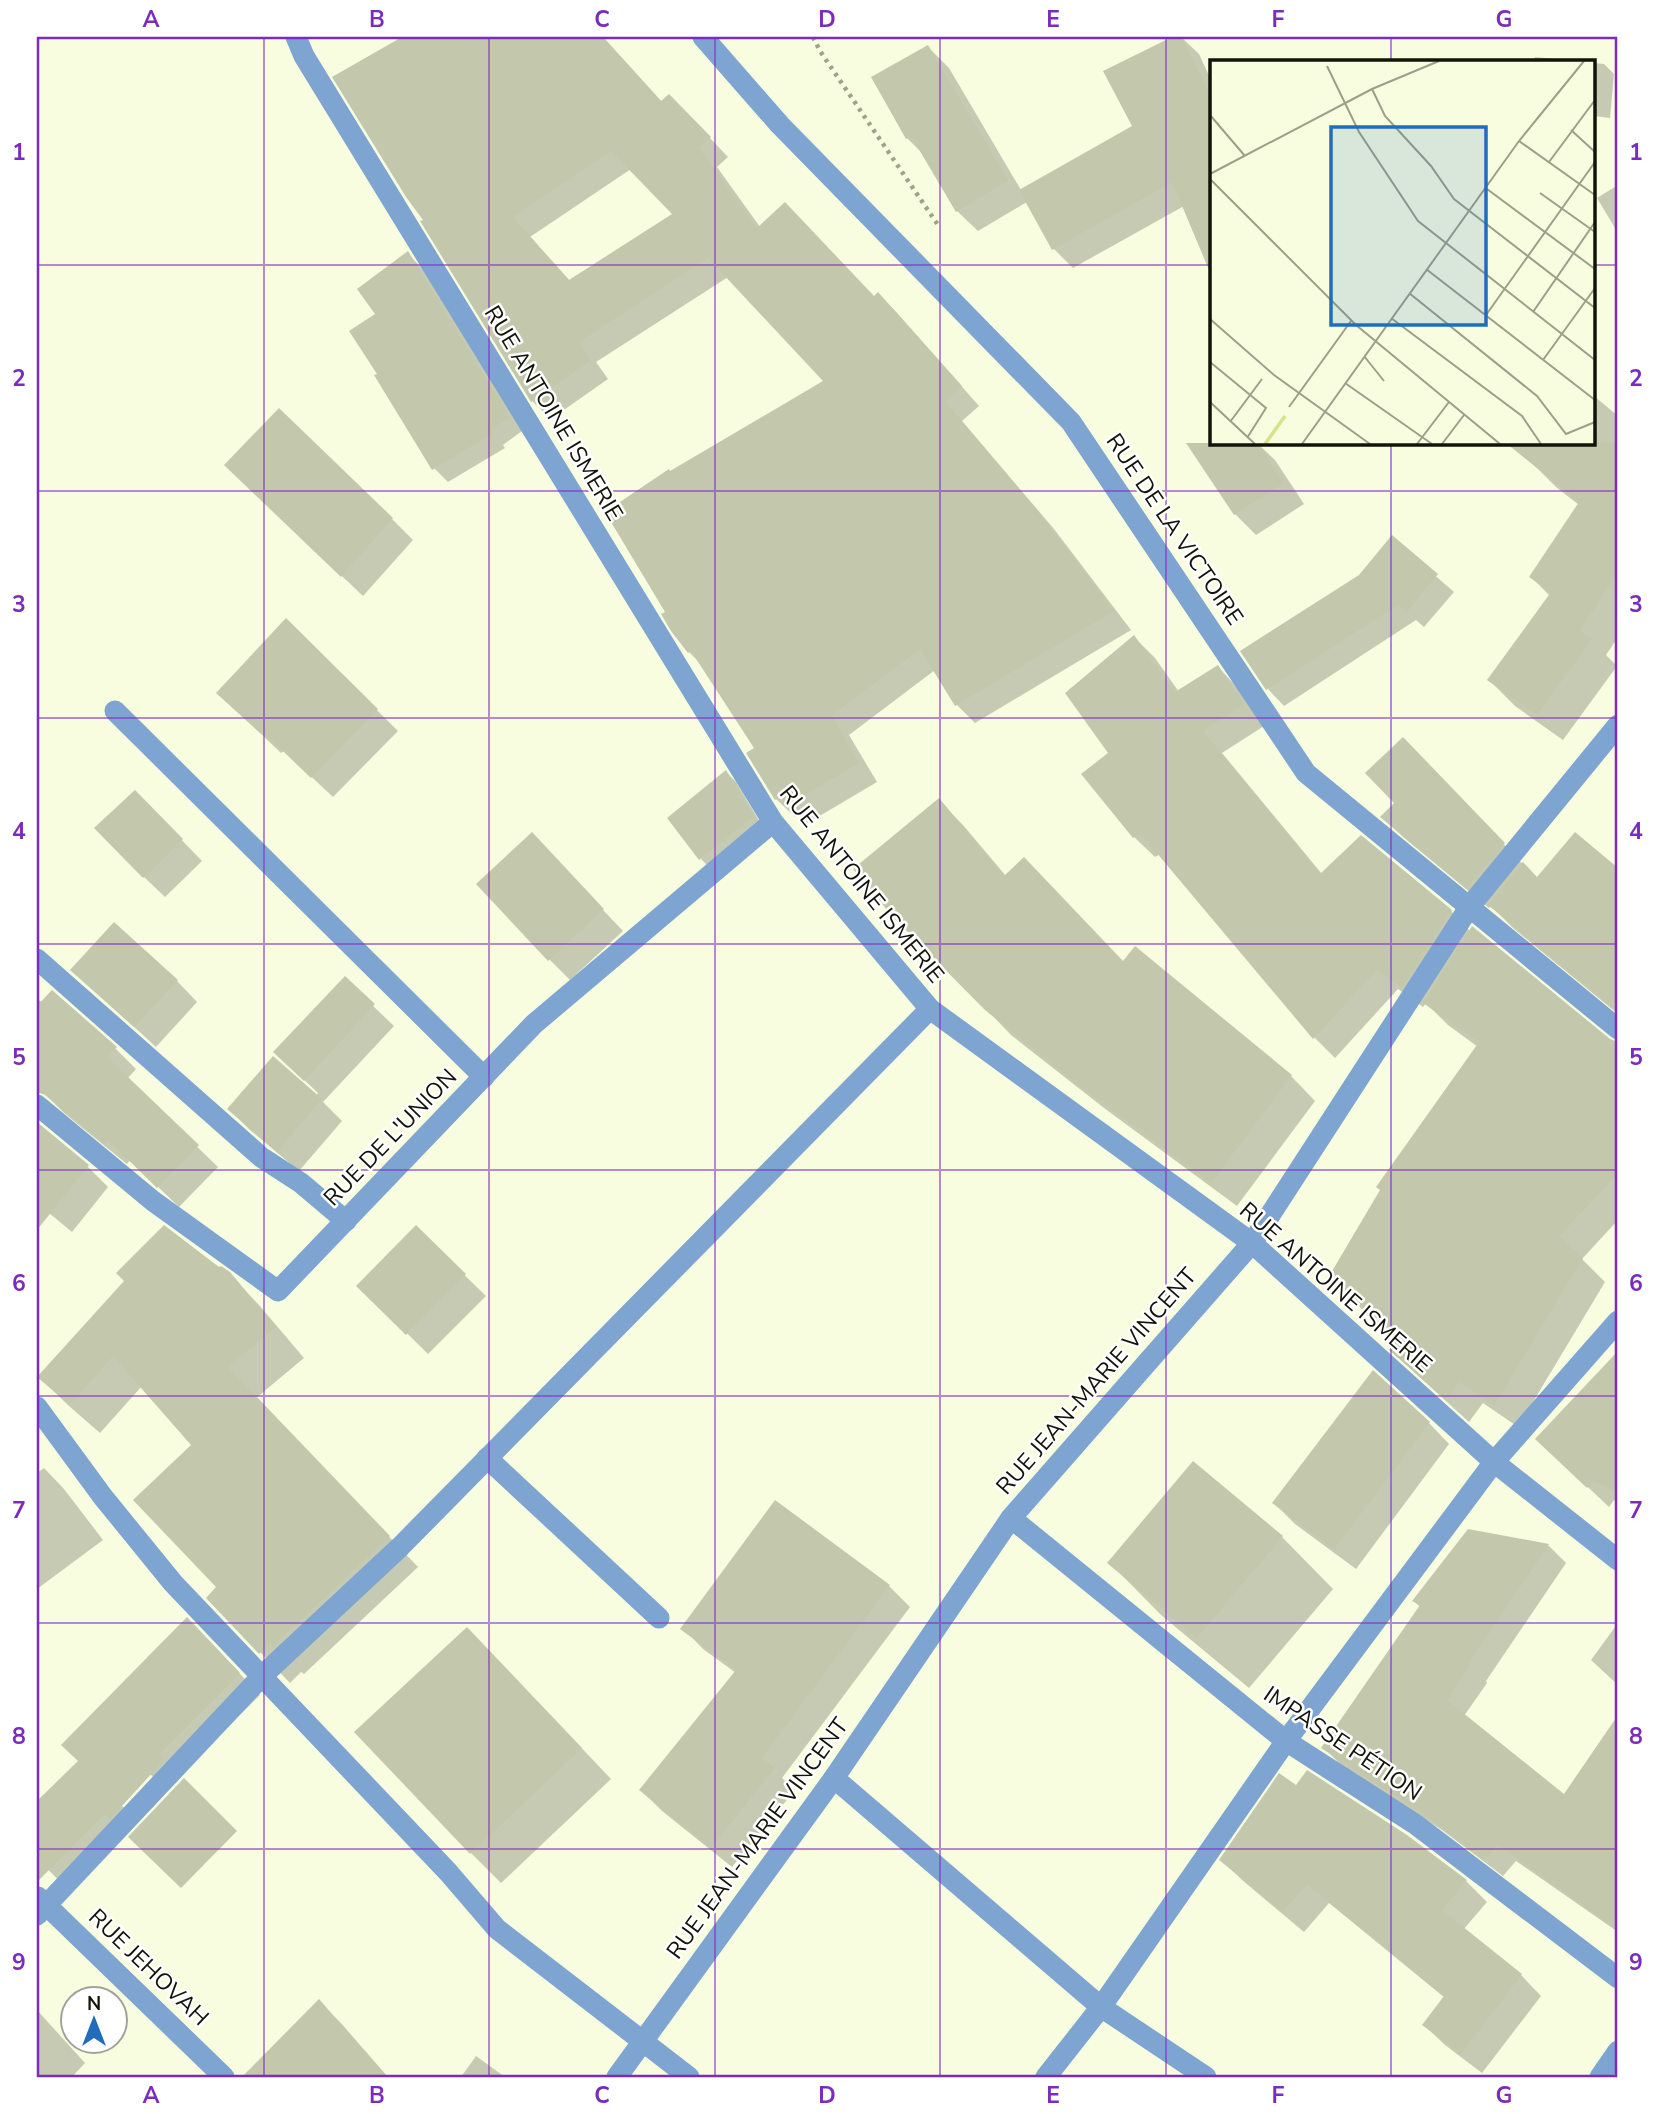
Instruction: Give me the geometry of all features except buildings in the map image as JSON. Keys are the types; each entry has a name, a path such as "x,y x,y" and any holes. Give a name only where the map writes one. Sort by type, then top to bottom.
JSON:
{"street":[{"name":"RUE ANTOINE ISMERIE","path":"296,37 309,65 773,822 930,1009 1252,1243 1494,1462 1618,1560"},
{"name":"RUE DE LA VICTOIRE","path":"704,37 780,125 1071,422 1306,772 1618,1029"},
{"path":"115,711 484,1077"},
{"name":"RUE JEAN-MARIE VINCENT","path":"617,2077 834,1779 1011,1518 1252,1243 1470,906 1618,725"},
{"name":"RUE DE L'UNION","path":"37,1105 153,1201 278,1291 534,1024 773,822"},
{"path":"37,959 261,1157 301,1183 346,1222"},
{"path":"40,1905 262,1676 400,1547 930,1009"},
{"path":"1046,2077 1101,2007 1286,1741 1494,1462 1618,1321"},
{"path":"37,1408 103,1497 173,1583 448,1872 497,1929 689,2077"},
{"path":"487,1458 659,1618"},
{"name":"IMPASSE PÉTION","path":"1011,1518 1286,1741 1415,1824 1618,1978"},
{"path":"834,1779 1101,2007 1206,2077"},
{"name":"RUE JEHOVAH","path":"40,1905 216,2074"},
{"path":"1600,2077 1618,2051"}]}
